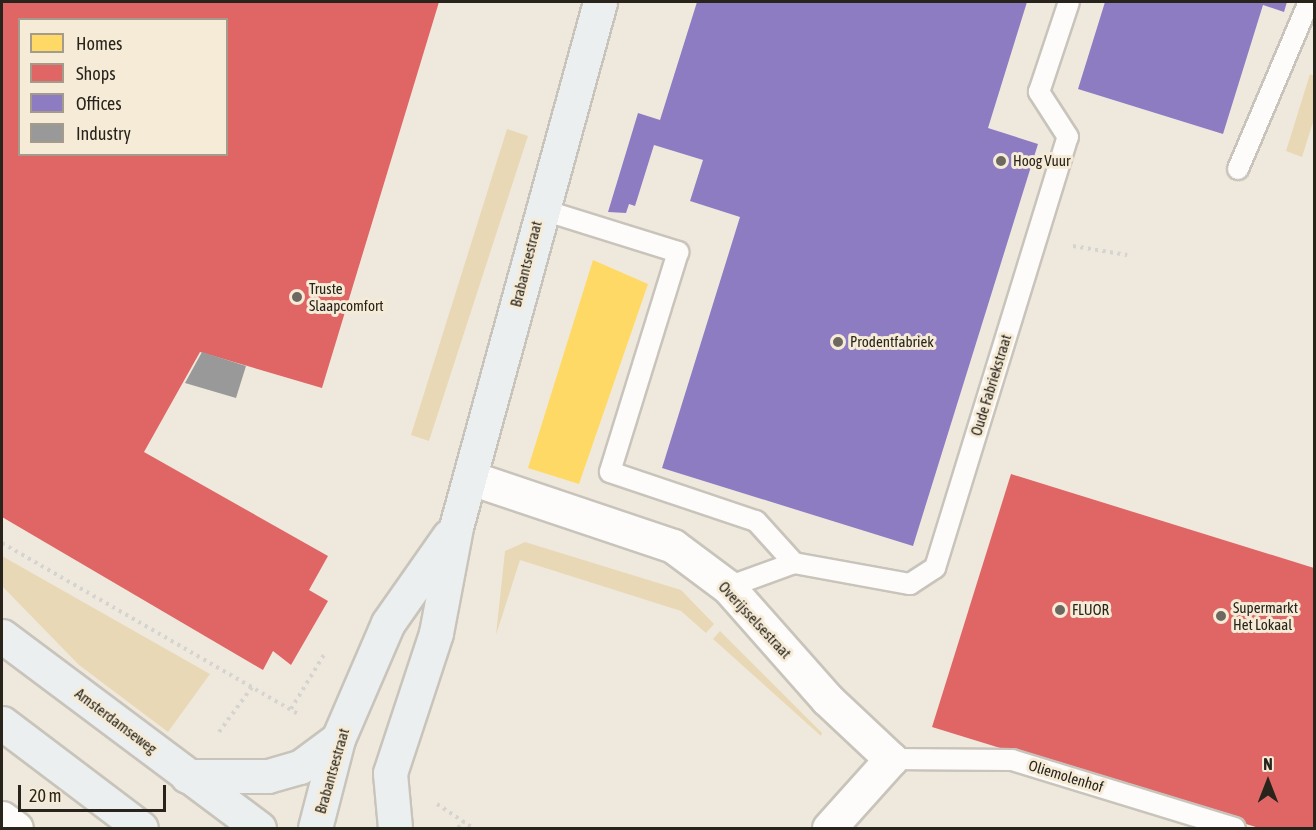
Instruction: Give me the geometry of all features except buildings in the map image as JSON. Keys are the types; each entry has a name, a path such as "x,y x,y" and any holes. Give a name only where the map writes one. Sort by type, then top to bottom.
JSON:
{"street":[{"name":"Brabantsestraat","path":"395,828 390,773 436,633 456,527 471,478 540,209 600,2"},
{"name":"Overijsselsestraat","path":"471,478 673,546 728,587 827,699 891,759"},
{"name":"Brabantsestraat","path":"315,828 338,739 388,623 456,527"},
{"name":"Amsterdamseweg","path":"2,636 259,828"},
{"path":"2,723 141,828"},
{"path":"187,776 268,777 300,766 338,739"},
{"path":"829,828 891,759"},
{"path":"2,818 16,828"}],"lane":[{"name":"Oude Fabriekstraat","path":"794,562 910,584 935,568 1068,137 1039,92 1069,2"},
{"path":"1238,169 1309,2"},
{"path":"540,209 678,252 610,472 756,521 794,562 728,587"},
{"name":"Oliemolenhof","path":"891,759 1012,760 1235,828"}],"path":[{"path":"1036,239 1126,255"},
{"path":"2,543 252,687"},
{"path":"458,828 464,821"}],"shaded area":[{"path":"1310,74 1314,76 1314,119 1302,157 1286,151"},
{"path":"507,129 528,136 429,441 411,435"},
{"path":"525,542 681,590 714,624 706,633 681,611 520,560 496,635 505,551"},
{"path":"2,556 210,674 168,732 79,665 2,586"},
{"path":"720,631 822,733 821,736 713,639"}],"place":[{"name":"Hoog Vuur","path":"1001,161"},
{"name":"Truste Slaapcomfort","path":"297,297"},
{"name":"Prodentfabriek","path":"838,342"},
{"name":"FLUOR","path":"1060,610"},
{"name":"Supermarkt Het Lokaal","path":"1221,616"}]}
